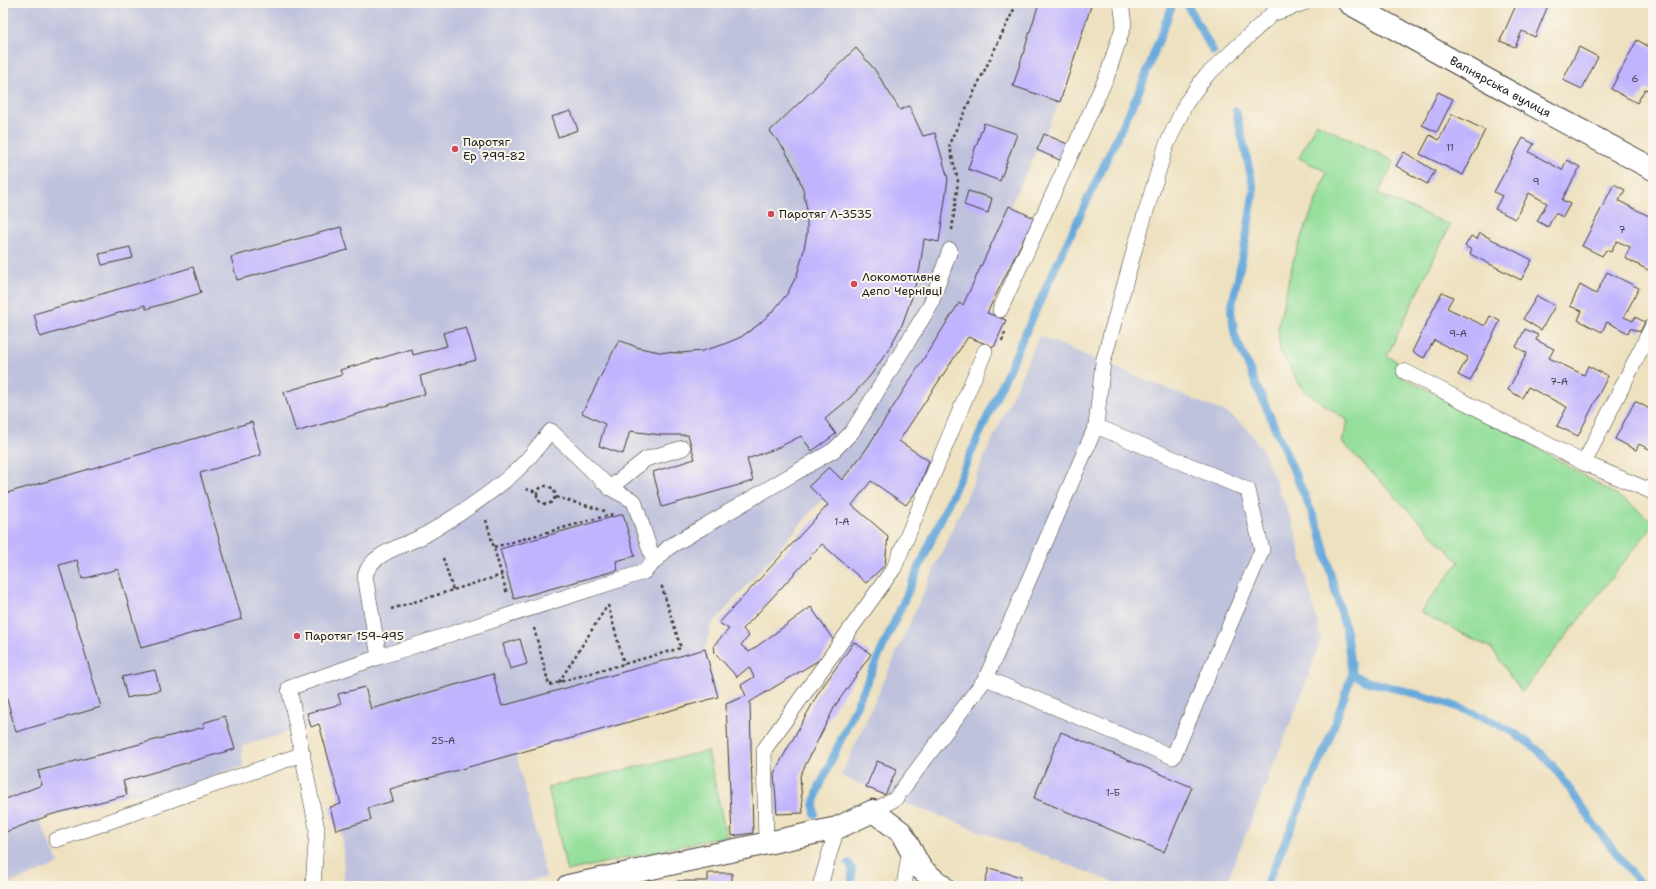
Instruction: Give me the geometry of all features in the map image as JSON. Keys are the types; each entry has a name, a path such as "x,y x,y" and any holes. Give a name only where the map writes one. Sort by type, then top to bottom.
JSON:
{"street":[{"name":"Вапнярська вулиця","path":"1349,3 1520,98 1653,169"},
{"path":"568,886 598,883 766,843 837,828 873,811 901,832 921,868 942,886"}],"lane":[{"path":"1000,310 1107,76 1124,24 1121,3"},
{"path":"873,811 895,799 986,678 1096,426 1103,362 1136,244 1166,146 1186,103 1204,78 1272,14 1304,3"},
{"path":"313,886 317,829 289,688 379,656 644,572 669,547 834,450 852,432 930,306 950,250"},
{"path":"1584,463 1653,325"},
{"path":"766,843 764,750 894,568 985,351"},
{"path":"1404,371 1584,463 1653,492"},
{"path":"986,678 1173,757 1262,550 1252,505 1248,490 1096,426"},
{"path":"379,656 365,576 367,569 376,558 425,534 480,499 520,468 551,431 610,488 634,501 654,562"},
{"path":"610,488 646,459 683,448"},
{"path":"56,840 303,754"},
{"path":"820,886 837,828"},
{"path":"904,886 910,849"}],"path":[{"path":"950,250 958,180 949,144 1017,3"},
{"path":"985,351 998,351 1011,320 1000,310"},
{"path":"544,486 548,486 553,488 556,497 551,503 544,504 538,500 537,492 544,486"},
{"path":"494,547 614,513 556,497"},
{"path":"480,499 513,614"},
{"path":"443,558 453,590"},
{"path":"529,609 549,685 681,648 654,562"},
{"path":"371,615 502,575"},
{"path":"603,585 624,664"},
{"path":"559,682 608,604"}],"shaded area":[{"path":"3,3 750,3 750,9 787,3 1092,3 1060,102 963,305 959,303 865,451 711,626 705,649 718,697 516,753 546,877 507,886 344,886 343,841 340,829 336,830 330,807 341,803 318,724 242,746 243,766 164,792 127,795 39,819 59,864 3,886"},
{"path":"1039,336 1229,414 1246,427 1263,451 1294,526 1321,639 1300,699 1225,886 1124,886 895,799 841,776"}],"green space":[{"path":"1316,123 1394,161 1378,194 1450,225 1387,356 1403,365 1397,374 1522,438 1629,503 1653,522 1653,525 1522,692 1491,648 1420,612 1459,562 1342,442 1348,421 1304,391 1280,351 1278,327 1294,257 1327,172 1299,158"},
{"path":"708,751 726,836 567,871 548,787"}],"building":[{"path":"1039,3 1092,3 1060,102 1013,86"},
{"path":"1517,3 1549,3 1535,37 1522,31 1515,47 1500,41"},
{"path":"1637,40 1653,49 1653,86 1650,91 1645,89 1637,103 1611,89"},
{"path":"1579,47 1598,57 1582,89 1563,80"},
{"name":"Локомотивне депо Чернівці","path":"856,48 875,70 900,110 909,106 923,136 935,133 948,179 939,242 924,239 920,268 912,297 902,325 887,352 870,376 850,398 825,419 836,434 812,451 801,436 775,449 747,459 753,481 662,507 653,472 695,459 688,435 661,435 630,431 623,454 599,446 605,424 582,413 619,340 639,348 660,352 681,353 702,351 741,337 758,325 774,310 787,294 797,275 803,254 807,233 807,210 803,189 795,168 784,149 770,131"},
{"path":"1438,92 1453,99 1437,132 1422,125"},
{"path":"571,111 578,130 558,137 551,117"},
{"path":"1452,114 1485,130 1463,175 1420,154 1430,135 1439,140"},
{"path":"984,123 1017,134 1000,181 968,169"},
{"path":"1044,134 1070,145 1062,161 1037,150"},
{"path":"1523,138 1534,144 1529,152 1562,170 1567,160 1580,167 1562,200 1570,204 1563,217 1555,213 1548,227 1537,221 1547,203 1529,193 1515,219 1495,209 1502,196 1494,192"},
{"path":"1404,152 1435,171 1427,184 1396,166"},
{"path":"1614,184 1625,190 1619,201 1653,218 1653,264 1650,271 1625,258 1630,247 1617,241 1611,252 1606,250 1602,256 1582,246"},
{"path":"968,191 992,198 988,213 964,205"},
{"path":"1009,206 1034,218 987,313 1006,320 994,347 968,337 899,441 929,461 919,488 906,505 871,481 852,505 888,536 885,565 866,583 822,544 743,629 749,636 741,645 749,652 811,607 834,641 819,660 750,702 753,833 732,836 726,704 746,696 741,685 754,677 749,667 737,677 715,653 714,645 729,629 719,623 828,505 809,486 829,467 842,480 865,451 959,303 963,305"},
{"path":"341,227 348,250 237,280 231,257"},
{"path":"1480,233 1532,260 1521,280 1470,254 1472,250 1465,246 1471,236 1477,239"},
{"path":"130,247 133,258 102,265 99,254"},
{"path":"193,267 201,293 146,309 145,305 40,337 34,314"},
{"path":"1607,272 1639,288 1624,317 1633,321 1635,317 1645,322 1640,332 1630,328 1628,333 1607,322 1602,332 1578,320 1582,311 1570,306 1580,285 1596,294"},
{"path":"1442,292 1453,297 1447,308 1485,326 1490,316 1500,321 1470,381 1458,375 1468,357 1434,340 1424,358 1412,352"},
{"path":"1537,296 1555,306 1541,330 1523,319"},
{"path":"466,327 476,360 420,376 425,394 296,432 284,392 342,375 340,370 412,349 413,355 447,346 443,333"},
{"path":"1525,329 1538,335 1536,340 1554,349 1549,358 1584,375 1588,366 1608,376 1578,436 1557,426 1567,407 1528,387 1522,398 1508,390 1527,353 1516,347"},
{"path":"1635,401 1653,411 1653,451 1639,444 1636,450 1615,439"},
{"path":"252,422 261,455 200,473 242,619 141,648 118,569 82,579 77,560 59,565 101,707 16,732 5,692 3,692 3,657 6,656 3,647 3,494"},
{"path":"623,514 635,556 616,561 618,570 514,599 500,549"},
{"path":"520,639 527,664 510,669 503,644"},
{"path":"854,642 871,654 835,706 800,776 803,813 777,814 774,773 819,692"},
{"path":"705,649 718,697 390,789 393,801 368,808 371,820 336,830 330,807 341,804 319,724 311,727 307,713 341,704 338,694 365,687 371,709 493,674 502,706"},
{"path":"155,670 160,690 127,698 122,677"},
{"path":"225,716 235,749 123,781 127,795 50,815 3,833 3,800 42,785 38,771 204,727 203,723"},
{"path":"1061,732 1192,787 1164,852 1034,798"},
{"path":"877,761 897,769 885,795 866,787"},
{"path":"989,868 1021,877 1018,886 984,886"},
{"path":"708,873 732,873 732,886 677,886 677,881 708,881"}],"waterway":[{"path":"815,814 814,806 818,790 1055,268 1141,87 1173,3"},
{"path":"1186,3 1213,51"},
{"path":"1236,111 1254,189 1246,239 1231,310 1235,336 1319,529 1346,632 1352,674 1332,732 1266,886"},
{"path":"1352,674 1365,681 1410,692 1484,717 1506,728 1526,741 1543,755 1556,769 1594,825 1642,886"},
{"path":"849,863 852,869 852,886"}],"place":[{"name":"Паротяг Ер 799-82","path":"455,149"},
{"name":"Паротяг Л-3535","path":"771,214"},
{"name":"Локомотивне депо Чернівці","path":"854,284"},
{"name":"Паротяг 159-495","path":"297,636"}]}
